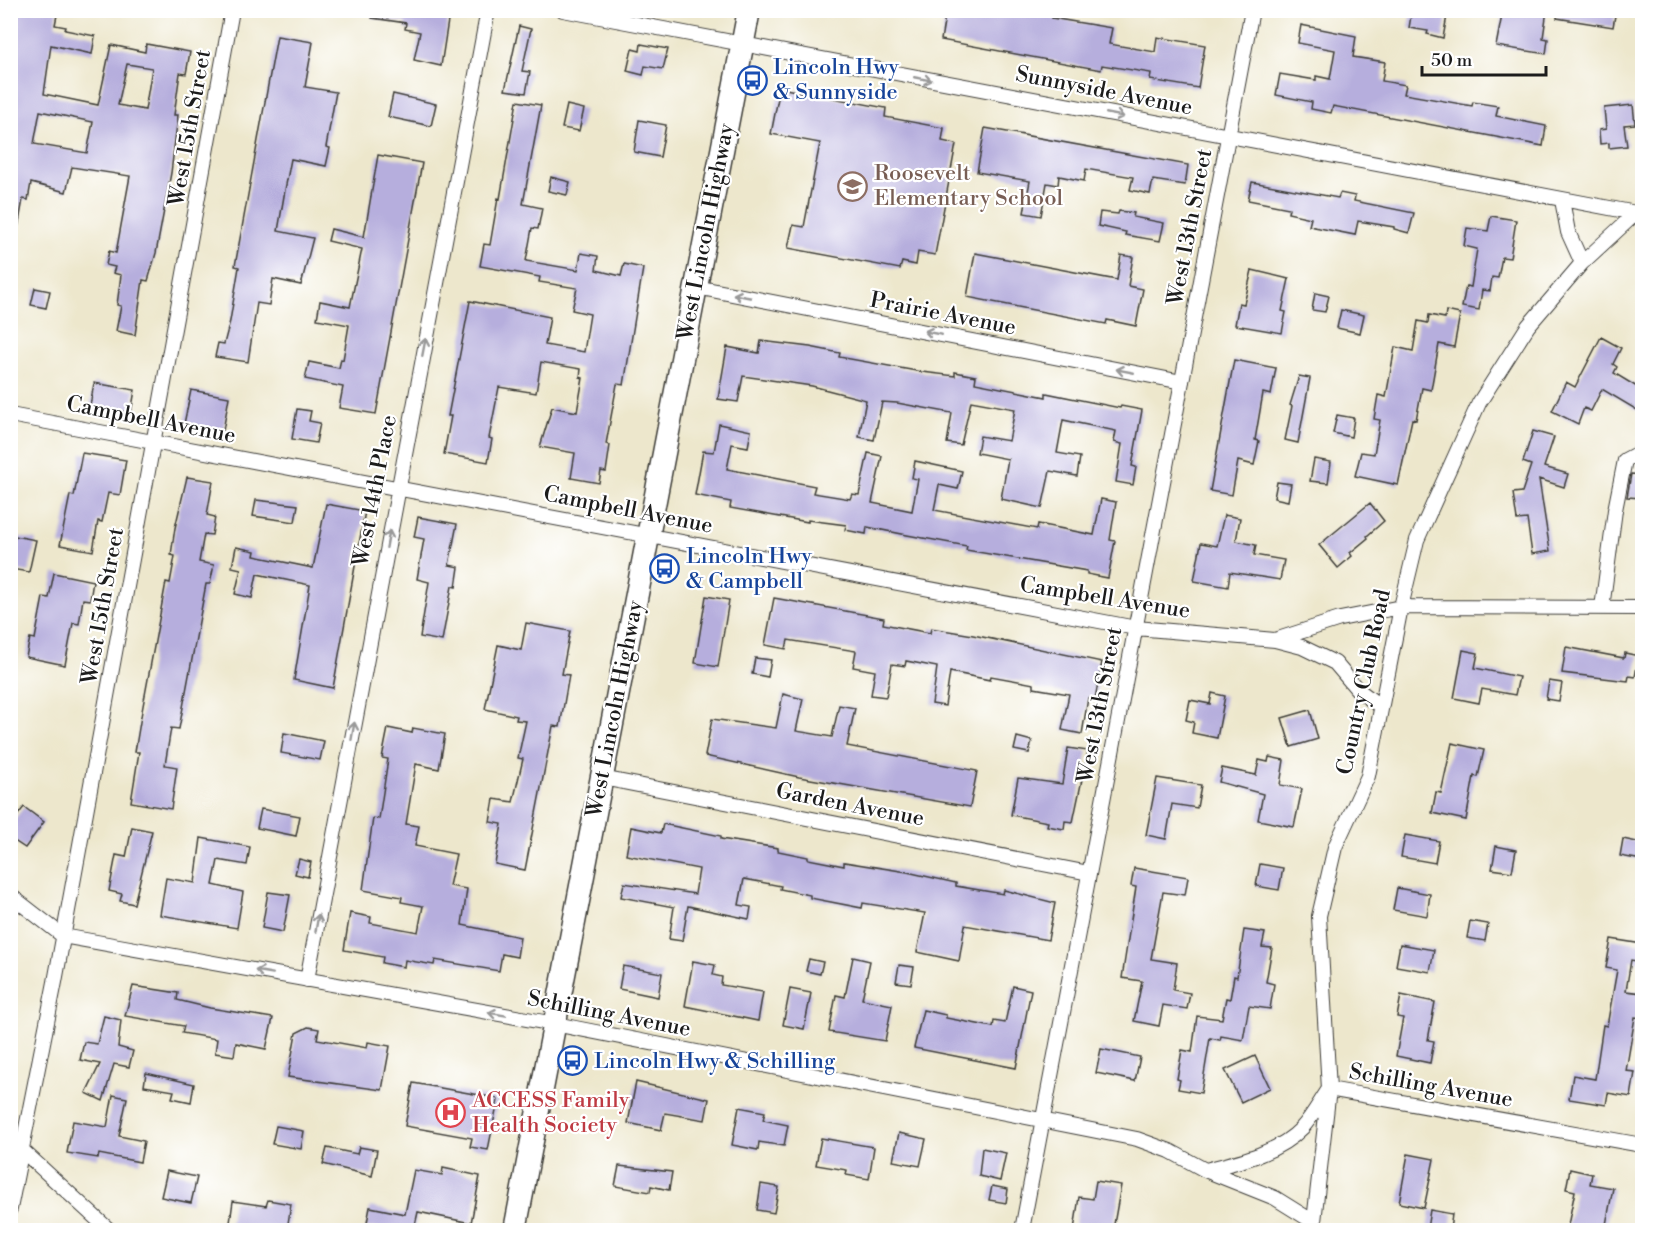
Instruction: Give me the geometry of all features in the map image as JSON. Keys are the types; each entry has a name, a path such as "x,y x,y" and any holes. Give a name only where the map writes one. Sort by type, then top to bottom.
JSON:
{"main road":[{"name":"West Lincoln Highway","path":"515,1230 749,10"}],"street":[{"name":"West 15th Street","path":"10,1209 63,936 232,10"},
{"name":"West 14th Place","path":"307,980 488,10"},
{"name":"Sunnyside Avenue","path":"563,10 1562,200 1639,212"},
{"name":"West 13th Street","path":"1022,1230 1252,10"},
{"path":"1562,200 1568,232 1582,263"},
{"name":"Country Club Road","path":"1312,1226 1329,1089 1319,916 1335,847 1368,776 1401,607 1417,540 1479,404 1528,326 1582,263 1639,212"},
{"name":"Prairie Avenue","path":"696,286 1182,382"},
{"name":"Campbell Avenue","path":"10,415 1136,628 1275,640 1302,647 1335,663 1357,689 1381,707"},
{"path":"1602,608 1615,510 1626,460 1642,451"},
{"name":"Campbell Avenue","path":"1275,640 1340,619 1401,607 1642,608"},
{"name":"Garden Avenue","path":"602,778 1089,873"},
{"name":"Schilling Avenue","path":"10,895 63,936 555,1024 1137,1139 1170,1151 1204,1170 1275,1198 1312,1226"},
{"name":"Schilling Avenue","path":"1204,1170 1249,1159 1274,1148 1302,1128 1329,1089 1642,1145"},
{"path":"10,1139 109,1230"}],"building":[{"path":"17,10 58,10 55,25 66,27 65,30 95,36 92,54 51,45 44,94 98,105 111,45 145,52 146,44 190,52 186,74 180,73 174,115 178,115 171,173 156,253 148,281 143,280 135,335 116,331 121,306 117,305 121,275 113,273 115,267 106,265 109,251 116,253 130,176 72,167 66,192 31,183 28,200 23,199 18,228 10,227 10,45","holes":["127,64 152,68 145,110 118,105","40,111 93,122 87,153 34,144"]},
{"path":"372,10 430,10 449,14 441,66 414,60 420,32 405,29 406,23 372,18"},
{"path":"946,10 1033,10 1052,14 1052,18 1112,28 1109,44 1155,52 1157,37 1205,45 1198,88 1150,80 1151,73 1102,65 1101,70 941,40"},
{"path":"1412,10 1448,10 1443,38 1427,34 1428,31 1409,28"},
{"path":"1503,10 1547,10 1543,38 1548,39 1546,54 1496,46"},
{"path":"1557,10 1616,10 1613,27 1557,18"},
{"path":"1301,25 1356,36 1353,57 1385,62 1382,81 1406,85 1404,94 1472,106 1473,102 1498,106 1496,116 1546,126 1543,146 1333,106 1331,113 1311,109 1312,102 1276,95 1280,74 1316,80 1316,76 1330,79 1335,50 1298,43"},
{"path":"519,26 531,29 522,71 530,72 526,93 505,90"},
{"path":"277,36 313,42 305,87 336,92 326,147 330,148 326,166 291,159 285,190 278,231 313,238 301,285 273,279 269,305 257,303 248,362 215,357 218,343 224,344 230,321 239,267 235,266"},
{"path":"641,44 668,49 663,69 645,66 643,75 627,71 632,49 640,51"},
{"path":"780,88 886,108 885,117 944,128 942,141 956,144 935,255 918,252 916,265 902,262 900,269 788,248 793,225 804,227 820,143 771,134"},
{"path":"393,94 436,104 431,126 388,117"},
{"path":"517,101 541,105 523,204 542,208 538,229 532,228 526,261 578,270 581,253 598,256 596,270 621,276 624,264 643,268 624,385 617,384 606,444 610,445 606,472 601,471 599,483 571,478 575,453 540,447 552,407 577,412 583,378 580,377 581,369 541,362 536,393 499,387 489,438 492,439 488,462 444,454 451,416 448,416 470,301 550,317 545,345 584,352 590,314 572,310 577,288 539,282 540,277 480,266 484,244 490,245"},
{"path":"567,105 584,109 579,131 562,128"},
{"path":"1633,105 1635,124 1624,125 1627,146 1609,148 1609,143 1600,144 1599,130 1606,129 1604,108"},
{"path":"639,120 666,125 660,157 634,152"},
{"path":"985,128 1188,165 1185,185 1153,180 1150,194 1130,190 1133,177 1086,169 1084,181 1059,176 1058,185 1047,183 1041,216 1024,213 1030,181 977,172"},
{"path":"378,155 422,163 376,414 339,408 343,387 305,379 309,362 339,368 341,359 343,360 349,325 317,319 320,301 350,307 362,249 328,241 331,229 364,237"},
{"path":"551,177 570,182 567,195 548,191"},
{"path":"1252,182 1338,198 1340,193 1355,196 1354,201 1414,213 1409,233 1394,229 1394,227 1358,221 1355,235 1309,226 1311,218 1288,213 1289,208 1248,200"},
{"path":"1119,211 1134,213 1133,217 1164,223 1160,241 1125,235 1126,232 1098,226 1100,212 1118,214"},
{"path":"1491,216 1516,220 1510,258 1502,257 1498,278 1492,277 1490,291 1482,290 1479,310 1462,307 1466,286 1471,287 1477,249 1464,246 1467,228 1488,231"},
{"path":"975,253 1117,280 1121,255 1133,257 1128,286 1143,289 1136,326 1107,320 1106,324 967,297"},
{"path":"1252,270 1289,279 1282,311 1286,312 1282,333 1235,325 1239,303 1244,304"},
{"path":"35,288 50,291 46,308 31,305"},
{"path":"1315,293 1329,296 1325,312 1312,310"},
{"path":"1341,310 1364,315 1360,333 1337,328"},
{"path":"1446,311 1460,314 1454,347 1439,344 1431,390 1422,388 1416,420 1412,419 1398,485 1355,476 1361,452 1374,454 1380,420 1374,419 1378,395 1386,397 1395,347 1413,351 1418,321 1428,323 1429,315 1445,318"},
{"path":"1601,337 1621,348 1613,364 1617,367 1614,373 1642,390 1642,413 1602,389 1591,411 1584,408 1578,424 1552,411 1566,382 1575,387"},
{"path":"761,341 810,347 840,353 839,357 922,372 955,376 955,372 976,376 975,383 1046,397 1046,393 1120,408 1121,406 1142,410 1132,466 1136,467 1133,485 1116,482 1122,444 1114,442 1116,431 1063,420 1057,453 1080,457 1077,476 1050,471 1042,508 1001,499 1008,459 977,453 980,436 1009,441 1015,409 971,401 961,445 947,443 952,413 897,403 882,402 874,440 859,437 866,400 812,386 743,376 738,402 718,399 727,347 759,353"},
{"path":"1234,360 1276,368 1271,395 1263,393 1255,440 1259,441 1254,465 1238,461 1232,495 1210,491"},
{"path":"1299,376 1310,378 1298,443 1285,440 1292,406 1290,405"},
{"path":"94,383 135,390 131,413 90,406"},
{"path":"191,390 229,397 223,431 184,424"},
{"path":"297,409 311,411 309,421 320,423 316,443 292,439"},
{"path":"1337,415 1354,418 1351,437 1333,433"},
{"path":"719,424 751,431 748,447 732,444 727,469 815,486 813,493 850,499 852,494 859,495 868,453 882,456 872,503 912,511 918,479 912,478 915,461 962,471 958,489 939,485 934,510 1037,529 1038,524 1094,535 1101,499 1116,502 1110,540 1115,541 1108,578 1087,574 1087,571 966,550 967,546 867,527 866,534 845,530 846,525 808,520 808,522 730,508 731,502 695,495 703,451 714,452"},
{"path":"1533,431 1554,437 1544,467 1568,474 1564,487 1539,479 1550,551 1532,554 1527,519 1517,520 1513,493 1522,492 1531,465 1523,462"},
{"path":"82,453 126,460 120,495 108,493 102,522 98,521 93,551 60,545 70,495 74,496"},
{"path":"1314,459 1331,462 1328,483 1310,481"},
{"path":"1631,474 1642,475 1642,498 1627,497"},
{"path":"187,477 213,481 207,515 215,517 212,535 204,534 199,562 214,565 210,584 206,584 179,729 171,728 165,765 177,767 171,809 131,802 139,752 135,752 140,722 166,582 170,583 175,556 171,555 175,528"},
{"path":"1277,482 1291,484 1288,501 1274,498"},
{"path":"256,500 298,505 295,522 253,516"},
{"path":"1370,503 1384,521 1350,553 1352,556 1338,568 1319,545"},
{"path":"326,504 365,511 333,688 294,680 310,585 257,574 252,598 235,594 241,569 232,567 236,547 255,551 254,556 313,568"},
{"path":"1224,515 1240,518 1236,541 1256,545 1254,555 1284,560 1280,580 1230,572 1228,587 1194,581 1201,543 1217,546"},
{"path":"418,517 457,524 449,565 459,567 456,587 452,586 442,641 420,637 429,582 417,579 424,539 414,537"},
{"path":"15,536 36,540 29,572 10,569"},
{"path":"54,573 93,581 90,600 83,599 79,624 73,623 65,665 26,657 30,638 35,639 43,597 49,598"},
{"path":"706,596 729,600 718,667 695,663"},
{"path":"774,598 884,618 883,624 930,633 931,628 973,635 1102,662 1095,699 1088,698 1082,734 1062,730 1069,694 1034,688 1034,684 991,676 990,680 950,672 945,706 932,704 937,667 906,661 905,666 892,664 886,697 871,695 875,671 853,667 856,651 788,640 786,649 765,645"},
{"path":"526,623 570,631 562,674 569,675 560,727 553,726 525,870 495,864 502,824 490,822 494,799 513,802 523,759 518,758 526,721 516,720 517,716 485,709 498,645 521,650"},
{"path":"1566,647 1624,658 1625,653 1639,656 1635,677 1629,676 1628,681 1562,673"},
{"path":"1463,650 1478,653 1475,668 1519,677 1515,695 1482,689 1479,703 1454,698"},
{"path":"755,658 771,660 768,677 752,674"},
{"path":"1549,681 1562,683 1559,701 1546,699"},
{"path":"1212,693 1225,696 1217,738 1192,733 1194,722 1186,720 1190,700 1210,704"},
{"path":"783,694 803,699 796,731 832,737 839,705 855,708 847,746 977,771 970,807 799,777 705,756 712,719 776,728"},
{"path":"1310,710 1318,739 1291,747 1282,718"},
{"path":"388,728 412,733 413,728 445,734 439,769 416,764 406,824 419,826 415,846 456,854 449,886 467,889 462,925 520,937 517,957 502,954 499,971 435,960 434,965 405,960 404,967 382,963 383,957 344,950 350,913 371,917 370,923 418,932 423,906 401,902 402,897 363,890 373,818 379,819 388,759 382,758"},
{"path":"284,733 324,741 320,760 281,753"},
{"path":"1017,737 1032,741 1029,753 1014,750"},
{"path":"1452,743 1484,750 1478,777 1474,776 1466,820 1432,813 1436,792 1441,793"},
{"path":"1068,748 1088,751 1073,822 1065,821 1064,829 1047,826 1048,822 1011,815 1018,778 1062,784"},
{"path":"1269,757 1284,760 1280,785 1302,789 1294,827 1258,820 1263,794 1219,782 1222,768 1256,775 1259,760 1268,762"},
{"path":"1157,778 1201,785 1197,808 1172,804 1166,839 1146,835"},
{"path":"24,807 44,822 25,848 10,838 10,825"},
{"path":"261,809 300,816 296,836 257,828"},
{"path":"663,824 721,836 721,839 778,848 778,851 808,857 808,859 844,866 844,862 907,872 956,883 956,886 1003,894 1004,890 1055,903 1048,940 965,925 959,961 917,952 925,913 863,903 862,908 810,898 810,895 780,889 781,886 744,879 739,905 751,907 749,919 688,906 682,941 669,939 674,907 621,897 624,883 695,894 699,869 626,855 631,827 661,833"},
{"path":"132,827 152,831 134,904 120,901 122,894 109,891 116,855 126,857"},
{"path":"1405,835 1439,841 1435,863 1401,857"},
{"path":"201,838 250,847 247,865 218,860 213,885 243,892 237,928 160,915 166,878 195,883"},
{"path":"1623,839 1642,843 1642,860 1620,856"},
{"path":"1496,846 1516,850 1512,872 1492,869"},
{"path":"299,859 311,862 308,877 295,874"},
{"path":"1260,864 1283,868 1279,890 1256,886"},
{"path":"1134,868 1188,877 1185,895 1163,892 1151,959 1177,963 1173,990 1190,993 1187,1009 1163,1005 1159,1026 1134,1021 1142,981 1122,978 1136,887 1131,886"},
{"path":"1397,888 1430,894 1427,916 1393,910"},
{"path":"268,892 290,895 283,932 262,928"},
{"path":"1470,921 1488,924 1485,941 1467,938"},
{"path":"1244,930 1265,933 1262,947 1272,948 1266,982 1274,984 1270,1009 1249,1006 1243,1040 1221,1036 1220,1040 1210,1038 1201,1093 1178,1089 1180,1080 1177,1079 1182,1050 1192,1052 1197,1016 1222,1019 1226,998 1230,999 1234,976 1237,977"},
{"path":"1611,939 1642,944 1642,962 1631,960 1626,991 1642,993 1642,1018 1635,1017 1626,1071 1635,1072 1631,1097 1608,1093 1606,1105 1569,1099 1573,1075 1595,1079 1603,1025 1607,1026 1617,970 1606,968"},
{"path":"1400,944 1434,950 1430,972 1396,966"},
{"path":"853,957 870,961 862,999 892,1005 885,1041 829,1032 836,995 845,997"},
{"path":"809,959 823,962 820,974 806,971"},
{"path":"693,961 715,965 713,975 722,977 721,985 763,992 758,1021 685,1006"},
{"path":"899,965 914,967 911,984 896,982"},
{"path":"623,966 662,973 658,997 619,989"},
{"path":"133,986 178,993 177,1000 210,1008 273,1018 266,1049 236,1043 234,1056 215,1053 217,1039 182,1033 184,1026 125,1016"},
{"path":"1013,986 1031,990 1016,1068 914,1048 923,1010 946,1015 946,1018 993,1027 994,1021 1005,1023"},
{"path":"790,989 811,993 804,1029 783,1025"},
{"path":"1401,995 1435,1002 1428,1040 1434,1041 1430,1063 1396,1056 1403,1018 1397,1017"},
{"path":"104,1016 121,1020 118,1047 133,1051 129,1067 114,1064 103,1101 86,1093 100,1064 80,1060 84,1042 97,1044"},
{"path":"308,1027 319,1029 317,1039 367,1048 368,1042 390,1046 382,1090 288,1077 296,1033"},
{"path":"1101,1049 1140,1057 1135,1081 1096,1073"},
{"path":"1255,1056 1270,1088 1241,1102 1225,1070"},
{"path":"146,1073 194,1084 191,1102 172,1098 174,1091 144,1086"},
{"path":"636,1082 709,1099 705,1120 665,1113 661,1130 628,1123"},
{"name":"ACCESS Family Health Society","path":"413,1083 496,1098 498,1100 488,1150 470,1147 472,1138 405,1126"},
{"path":"113,1095 127,1098 119,1136 144,1141 140,1162 99,1154 98,1158 67,1153 73,1121 107,1127"},
{"path":"739,1107 765,1112 763,1120 788,1125 784,1146 759,1142 758,1150 732,1145"},
{"path":"276,1126 304,1131 301,1149 272,1144"},
{"path":"899,1133 926,1139 920,1166 893,1161"},
{"path":"821,1138 874,1147 869,1179 846,1175 847,1170 816,1165"},
{"path":"359,1147 377,1150 372,1176 323,1164 327,1148 357,1154"},
{"path":"982,1148 1006,1153 1000,1181 979,1176"},
{"path":"1408,1154 1434,1159 1424,1208 1399,1203"},
{"path":"619,1166 672,1172 669,1190 651,1186 650,1192 615,1186"},
{"path":"443,1168 480,1176 471,1223 418,1212 414,1230 366,1228 370,1207 405,1214 414,1170 442,1175"},
{"path":"1570,1169 1592,1174 1590,1184 1613,1188 1605,1230 1567,1230 1575,1191 1566,1189"},
{"path":"167,1171 197,1177 191,1203 161,1197"},
{"path":"1096,1181 1121,1185 1113,1230 1074,1230 1079,1197 1093,1199"},
{"path":"761,1184 779,1187 774,1213 757,1210"},
{"path":"992,1186 1008,1189 1006,1203 989,1200"},
{"path":"268,1200 291,1204 287,1230 229,1230 233,1201 266,1206"},
{"path":"1430,1210 1452,1214 1450,1230 1427,1229"}],"place":[{"name":"Lincoln Hwy & Sunnyside","path":"752,80"},
{"name":"Roosevelt Elementary School","path":"853,186"},
{"name":"Lincoln Hwy & Campbell","path":"665,569"},
{"name":"Lincoln Hwy & Schilling","path":"573,1061"},
{"name":"ACCESS Family Health Society","path":"451,1113"}]}
